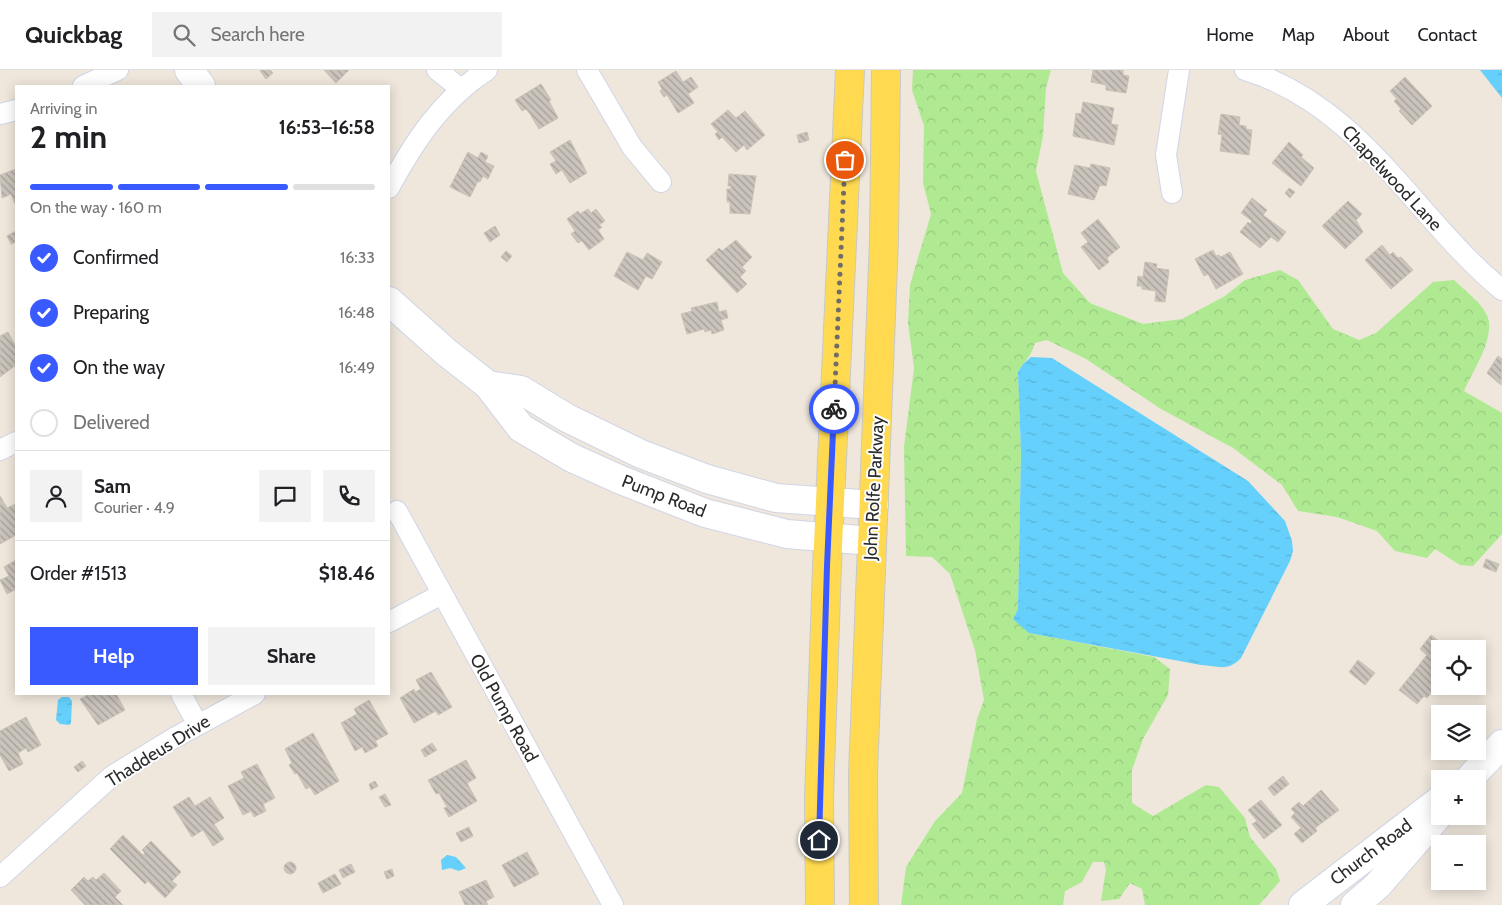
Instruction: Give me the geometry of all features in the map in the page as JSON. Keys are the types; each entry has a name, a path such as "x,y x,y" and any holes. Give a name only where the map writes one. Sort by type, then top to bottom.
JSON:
{"main road":[{"path":"188,70 200,85"},
{"path":"820,905 819,798 828,537 850,70"},
{"name":"John Rolfe Parkway","path":"864,905 862,877 863,774 884,240 886,70"},
{"name":"Pump Road","path":"390,302 446,352 488,385 521,428 572,458 621,480 705,513 787,534 872,541"},
{"name":"Pump Road","path":"488,385 521,390 567,418 641,454 707,479 776,498 874,505"},
{"path":"1477,770 1501,746"},
{"name":"Church Road","path":"1303,905 1431,807"},
{"name":"Church Road","path":"1354,905 1378,885 1431,823"}],"street":[{"path":"85,85 118,70"},
{"path":"437,70 461,89"},
{"path":"390,186 428,125 461,89 487,70"},
{"path":"587,70 632,147 661,182"},
{"path":"1172,193 1166,155 1179,70"},
{"name":"Chapelwood Lane","path":"1245,70 1290,87 1333,116 1384,165 1466,258 1502,290"},
{"path":"0,114 15,110"},
{"path":"0,450 15,442"},
{"name":"Old Pump Road","path":"397,511 607,903"},
{"path":"390,621 442,594"},
{"path":"182,695 198,725"},
{"name":"Thaddeus Drive","path":"0,877 112,776 253,695"}],"green space":[{"path":"913,70 1051,70 1046,88 1043,136 1036,171 1063,273 1090,303 1143,324 1182,319 1225,296 1245,280 1280,270 1298,280 1333,329 1359,340 1376,333 1433,282 1454,280 1480,305 1487,316 1489,331 1487,340 1481,358 1464,391 1502,413 1502,534 1473,566 1460,565 1435,549 1427,558 1395,551 1377,531 1337,517 1298,511 1282,485 1233,448 1161,409 1086,359 1047,340 1035,343 1030,355 1018,372 1021,454 1018,609 1013,619 1030,633 1154,657 1170,669 1168,695 1143,739 1132,770 1132,803 1153,816 1206,785 1219,787 1245,818 1250,837 1276,869 1280,881 1259,905 1145,905 1142,889 1130,883 1119,899 1101,901 1106,869 1104,862 1093,862 1082,882 1065,891 1063,905 901,905 906,867 935,821 962,793 977,719 984,700 975,650 950,574 932,557 906,556 904,447 914,368 908,323 910,285 931,214 923,183 924,126 912,90"}],"water":[{"path":"1480,70 1502,70 1502,98"},
{"path":"1031,357 1052,358 1248,481 1285,521 1292,541 1293,551 1290,561 1241,658 1232,665 1222,667 1201,665 1029,633 1013,619 1018,609 1021,454 1018,372"},
{"path":"62,697 69,697 72,701 71,723 69,725 60,724 56,720 58,700"},
{"path":"447,855 456,857 466,868 459,871 450,868 442,870 441,860"}],"building":[{"path":"261,70 270,70 273,73 266,79"},
{"path":"324,70 349,70 336,83"},
{"path":"1093,70 1123,70 1123,75 1129,76 1126,93 1106,90 1106,85 1091,82"},
{"path":"676,71 683,82 691,77 698,87 688,94 694,103 678,113 667,95 664,97 660,91 662,89 658,82"},
{"path":"1405,77 1432,106 1412,125 1399,111 1401,109 1394,101 1397,99 1390,91"},
{"path":"541,84 551,100 549,101 558,118 539,129 526,109 522,111 515,100"},
{"path":"1083,102 1114,108 1111,124 1118,125 1114,145 1073,136 1076,113 1081,114"},
{"path":"728,110 736,118 745,111 765,135 747,150 744,145 736,152 722,137 719,140 715,134 718,132 711,124"},
{"path":"1221,114 1240,117 1239,125 1246,126 1246,129 1252,130 1249,155 1220,151 1222,135 1218,134"},
{"path":"807,132 809,140 799,143 797,135"},
{"path":"570,140 587,173 570,183 562,170 556,174 550,164 556,161 550,152"},
{"path":"1289,142 1303,155 1301,157 1314,168 1301,186 1272,163"},
{"path":"468,152 478,158 481,152 488,156 485,162 494,166 488,179 483,176 480,182 478,181 470,197 450,187"},
{"path":"1091,164 1110,168 1106,186 1100,185 1094,200 1068,194 1075,165 1090,168"},
{"path":"15,169 15,204 11,194 2,198 0,175"},
{"path":"729,174 756,176 750,214 730,213 730,202 727,202 727,189 731,189 731,186 728,186"},
{"path":"1289,188 1295,192 1290,198 1285,193"},
{"path":"1252,198 1267,210 1263,215 1286,232 1278,242 1271,237 1260,248 1240,232 1248,222 1250,224 1252,221 1241,213"},
{"path":"1348,201 1362,214 1356,220 1363,232 1345,249 1322,226"},
{"path":"588,209 591,213 596,209 605,221 599,225 602,227 598,230 604,239 589,250 582,241 578,243 571,234 575,231 567,219 578,211 580,214"},
{"path":"1098,219 1120,247 1107,258 1109,262 1099,270 1081,247 1088,242 1081,233"},
{"path":"495,226 500,235 490,242 484,233"},
{"path":"15,232 15,242 11,244 7,236"},
{"path":"736,240 752,257 742,267 746,271 740,277 747,284 737,293 706,260 719,248 722,251"},
{"path":"1382,245 1390,255 1393,252 1398,258 1401,257 1413,270 1391,289 1365,260"},
{"path":"1213,250 1216,256 1219,255 1221,257 1230,252 1243,274 1216,289 1208,274 1204,276 1195,259"},
{"path":"506,251 512,256 507,262 501,257"},
{"path":"627,252 643,260 647,253 662,262 652,279 646,276 638,290 614,276"},
{"path":"1145,262 1157,264 1156,268 1169,270 1165,302 1155,301 1156,291 1142,289 1142,286 1137,286 1138,276 1143,277"},
{"path":"717,302 719,312 726,310 728,318 721,320 724,330 712,334 711,330 705,332 704,329 687,334 681,314 692,311 691,308"},
{"path":"8,332 15,345 15,366 0,377 0,336"},
{"path":"1498,356 1502,359 1501,385 1487,373"},
{"path":"0,496 7,508 15,504 15,536 0,544"},
{"path":"1486,559 1499,564 1496,572 1483,567"},
{"path":"15,561 15,590 7,594 0,580 9,576 4,567"},
{"path":"1431,635 1437,640 1431,640 1431,693 1427,698 1424,696 1417,704 1399,690 1427,655 1420,649"},
{"path":"1358,660 1375,673 1365,685 1349,672"},
{"path":"431,672 452,707 438,715 436,711 414,723 400,698 414,689 415,692 421,689 416,680"},
{"path":"117,695 125,710 98,725 80,699 86,696"},
{"path":"369,700 388,734 375,741 378,746 365,753 362,747 355,751 341,723 357,714 354,709"},
{"path":"26,717 41,745 28,752 26,748 18,753 23,764 9,771 0,755 0,731"},
{"path":"313,733 339,781 315,795 310,787 306,789 297,773 295,774 289,765 292,763 285,749"},
{"path":"432,743 437,750 425,757 421,750"},
{"path":"466,760 476,778 467,783 477,801 449,817 444,808 447,807 439,793 436,794 428,780"},
{"path":"82,761 86,766 78,772 74,767"},
{"path":"257,764 275,798 263,804 266,811 254,817 251,811 243,815 228,786 244,778 241,772"},
{"path":"1283,776 1289,784 1274,796 1268,788"},
{"path":"375,781 378,786 371,790 369,784"},
{"path":"1321,790 1339,810 1315,828 1317,831 1302,843 1294,834 1301,828 1291,817 1295,813 1291,809 1299,802 1303,806"},
{"path":"385,794 391,805 385,807 379,797"},
{"path":"189,797 195,806 210,797 224,818 214,824 224,839 213,846 203,830 192,837 173,807"},
{"path":"1261,800 1282,825 1264,839 1252,824 1257,821 1248,810"},
{"path":"469,827 473,836 461,842 456,833"},
{"path":"123,835 143,855 145,853 142,850 151,841 181,872 172,881 177,885 165,898 148,881 145,884 110,849"},
{"path":"527,852 539,874 514,887 502,865"},
{"path":"288,862 292,862 296,868 292,874 288,874 284,870 284,866"},
{"path":"351,864 355,872 343,878 339,870"},
{"path":"392,869 394,876 387,879 384,872"},
{"path":"104,873 121,891 115,897 123,905 85,905 71,890 84,877 88,881 93,877 96,880"},
{"path":"335,874 341,884 323,893 318,883"},
{"path":"486,880 494,897 486,901 488,905 465,905 459,892"}],"way so far":[{"path":"834,409 845,160"}],"route":[{"path":"819,840 827,566 834,409"}]}
